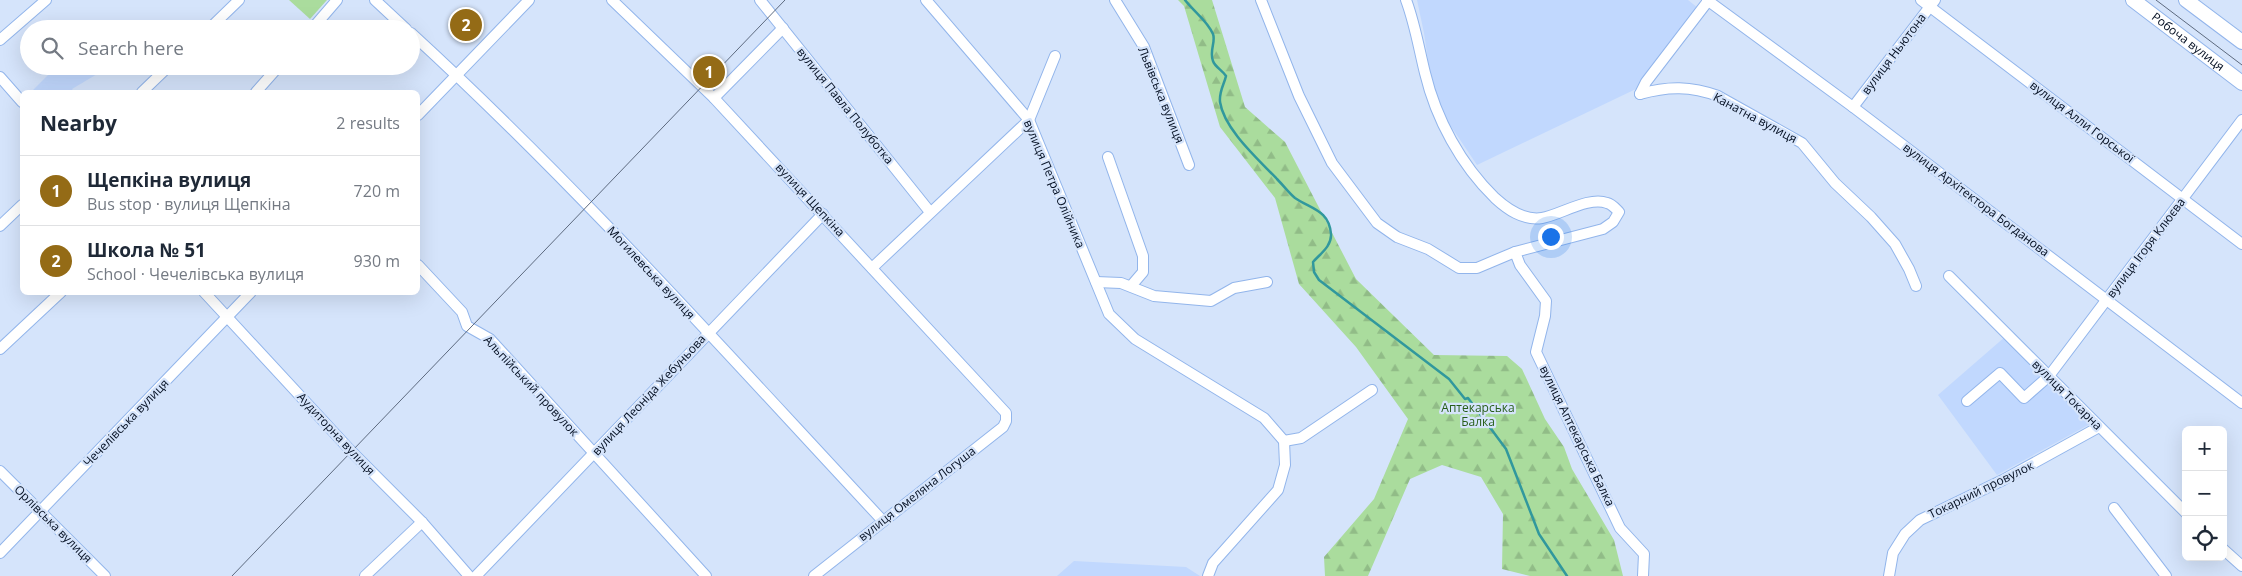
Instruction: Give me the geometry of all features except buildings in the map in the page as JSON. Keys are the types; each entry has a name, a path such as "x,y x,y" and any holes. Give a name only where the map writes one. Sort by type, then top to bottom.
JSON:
{"main road":[{"name":"Робоча вулиця","path":"2133,0 2242,83"},
{"path":"2186,0 2242,42"}],"street":[{"path":"23,20 46,0"},
{"path":"218,20 239,0"},
{"path":"320,20 337,0"},
{"path":"375,0 396,20"},
{"path":"420,113 529,0"},
{"name":"вулиця Щепкіна","path":"612,0 714,98 1002,406"},
{"name":"вулиця Павла Полуботка","path":"760,0 930,212"},
{"name":"вулиця Петра Олійника","path":"926,0 1029,120 1109,314 1135,339 1264,418 1284,441"},
{"name":"Львівська вулиця","path":"1115,0 1144,47 1189,165"},
{"path":"1261,0 1299,96 1332,163 1377,223 1397,237 1428,249 1459,268 1477,268 1515,252 1603,229 1613,222 1619,212 1609,203 1596,201 1542,218 1530,218 1512,211 1490,192 1458,151 1439,115 1425,74 1415,26 1406,0"},
{"name":"вулиця Архітектора Богданова","path":"1708,1 1853,107 2242,403"},
{"name":"Канатна вулиця","path":"1708,1 1646,82 1640,94 1673,87 1705,92 1718,96 1802,143 1835,183 1871,217 1895,244 1916,286"},
{"name":"вулиця Ньютона","path":"1853,107 1928,2"},
{"name":"вулиця Алли Горської","path":"1928,2 2242,244"},
{"path":"0,40 20,23"},
{"path":"714,98 782,28"},
{"name":"Могилевська вулиця","path":"420,41 456,74 589,208 883,521"},
{"path":"872,268 1029,120 1055,56"},
{"path":"144,90 160,75"},
{"path":"258,90 271,75"},
{"path":"0,77 20,100"},
{"name":"вулиця Ігоря Клюєва","path":"1968,401 2000,373 2024,398 2048,376 2242,120"},
{"path":"1108,157 1143,256 1143,272 1131,286"},
{"path":"0,226 20,207"},
{"name":"вулиця Леоніда Жебуньова","path":"476,576 823,214"},
{"name":"вулиця Аптекарська Балка","path":"1515,252 1520,264 1546,301 1545,316 1536,352 1620,528 1644,554 1643,576"},
{"name":"Альпійський провулок","path":"420,268 462,312 469,329 484,334 490,339 706,576"},
{"name":"вулиця Токарна","path":"1949,276 2182,509"},
{"path":"1096,282 1121,283 1154,296 1210,300 1234,288 1267,282"},
{"path":"0,349 58,295"},
{"name":"Аудиторна вулиця","path":"207,295 351,451 422,522 469,576"},
{"name":"Чечелівська вулиця","path":"0,553 249,295"},
{"path":"1208,576 1213,563 1278,490 1284,465 1284,441 1301,438 1372,390"},
{"name":"вулиця Омеляна Логуша","path":"814,576 1003,427 1006,421 1006,413 1002,406"},
{"name":"Токарний провулок","path":"1890,576 1893,553 1905,534 1920,520 2003,480 2099,427"},
{"name":"Орлівська вулиця","path":"0,471 105,576"},
{"path":"2114,508 2166,576"},
{"path":"365,576 422,522"},
{"path":"2227,553 2242,566"}],"shaded area":[{"path":"1417,0 1688,0 1698,8 1636,89 1477,165 1444,116 1431,81"},
{"path":"48,75 96,75 73,90 33,90"},
{"path":"2006,336 2090,424 1997,475 1938,395"},
{"path":"1074,561 1186,567 1200,576 1057,576"}],"green space":[{"path":"289,0 327,0 310,19"},
{"name":"Аптекарська Балка","path":"1178,0 1212,0 1245,107 1285,142 1356,279 1434,355 1507,356 1522,369 1545,419 1564,447 1572,469 1614,540 1623,576 1530,576 1502,569 1503,514 1481,477 1442,465 1410,479 1368,576 1325,576 1324,557 1374,499 1408,419 1356,347 1299,284 1275,198 1220,127 1184,6"}],"waterway":[{"path":"1185,0 1207,24 1213,34 1213,61 1226,76 1220,102 1228,123 1243,143 1293,196 1323,215 1330,226 1330,242 1313,262 1314,272 1319,280 1449,379 1465,399 1468,398 1506,449 1539,534 1567,576"}],"tram line":[{"path":"232,576 785,0"},
{"path":"2156,0 2242,65"}],"place":[{"name":"Школа № 51","path":"466,25"},
{"name":"Щепкіна вулиця","path":"709,72"}]}
